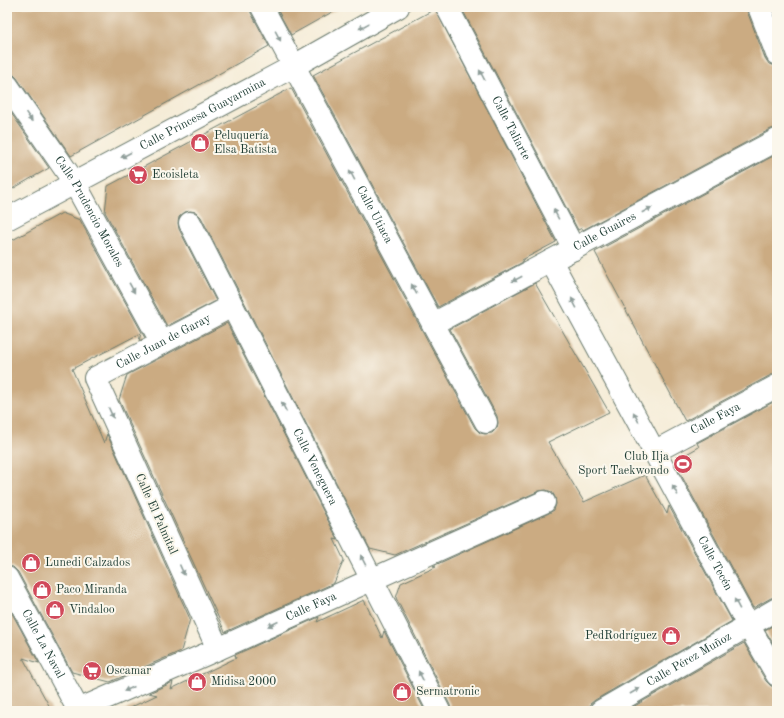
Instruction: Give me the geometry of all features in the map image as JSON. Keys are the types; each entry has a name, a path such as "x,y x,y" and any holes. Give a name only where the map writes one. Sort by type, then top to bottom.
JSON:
{"street":[{"name":"Calle Utiaca","path":"262,7 486,422"},
{"name":"Calle Princesa Guayarmina","path":"7,219 294,66 398,7"},
{"name":"Calle Taliarte","path":"447,7 574,249"},
{"path":"759,7 777,54"},
{"name":"Calle Prudencio Morales","path":"7,85 74,182 162,343"},
{"name":"Calle Guaires","path":"433,324 777,140"},
{"name":"Calle Veneguera","path":"190,223 439,711"},
{"path":"551,261 654,452"},
{"name":"Calle Juan de Garay","path":"95,378 232,306"},
{"name":"Calle El Palmital","path":"95,378 218,649"},
{"name":"Calle Faya","path":"654,452 777,386"},
{"name":"Calle Tecén","path":"654,452 748,625 777,675"},
{"name":"Calle Faya","path":"79,711 544,502"},
{"name":"Calle La Naval","path":"7,578 79,711"},
{"name":"Calle Pérez Muñoz","path":"601,711 777,609"}],"building":[{"path":"7,7 250,7 251,13 269,46 71,156 17,78 13,74 7,73"},
{"path":"276,7 341,7 291,35"},
{"path":"461,7 747,7 747,11 765,58 769,64 777,66 777,128 771,129 583,230 582,228 578,230"},
{"path":"435,9 556,242 522,260 523,262 438,307 313,75"},
{"path":"291,88 475,428 480,433 492,433 497,428 497,416 450,329 535,283 609,412 548,442 584,502 645,475 667,514 669,506 732,621 595,700 590,704 589,711 451,711 450,705 396,598 401,583 436,567 433,566 554,510 556,504 555,497 552,492 546,490 539,491 395,555 370,549 201,217 196,212 185,212 179,217 179,229 216,301 167,326 105,212 108,186"},
{"path":"7,107 49,168 7,192"},
{"path":"777,154 777,374 771,375 685,421 595,252"},
{"path":"62,213 80,220 145,338 139,341 141,333 72,369 104,443 107,434 190,619 181,651 110,682 72,672 18,572 13,567 7,566 7,243"},
{"path":"227,323 338,540 334,539 344,560 334,583 225,632 119,400 127,375"},
{"path":"777,400 777,597 771,598 753,608 679,471 683,456 699,447 697,443"},
{"path":"364,600 382,638 384,631 425,711 123,711 157,695 149,693 173,682 171,689 236,658 235,655 319,617 317,622"},
{"path":"7,604 39,663 23,658 52,711 7,711"},
{"path":"777,623 777,650 765,630"},
{"path":"744,643 766,681 771,686 777,687 777,711 626,711"}],"place":[{"name":"Peluquería Elsa Batista","path":"200,143"},
{"name":"Ecoisleta","path":"138,175"},
{"name":"Club Ilja Sport Taekwondo","path":"683,464"},
{"name":"Lunedi Calzados","path":"31,563"},
{"name":"Paco Miranda","path":"42,590"},
{"name":"Vindaloo","path":"55,610"},
{"name":"PedRodríguez","path":"671,636"},
{"name":"Oscamar","path":"92,671"},
{"name":"Midisa 2000","path":"197,682"},
{"name":"Sermatronic","path":"402,692"}]}
